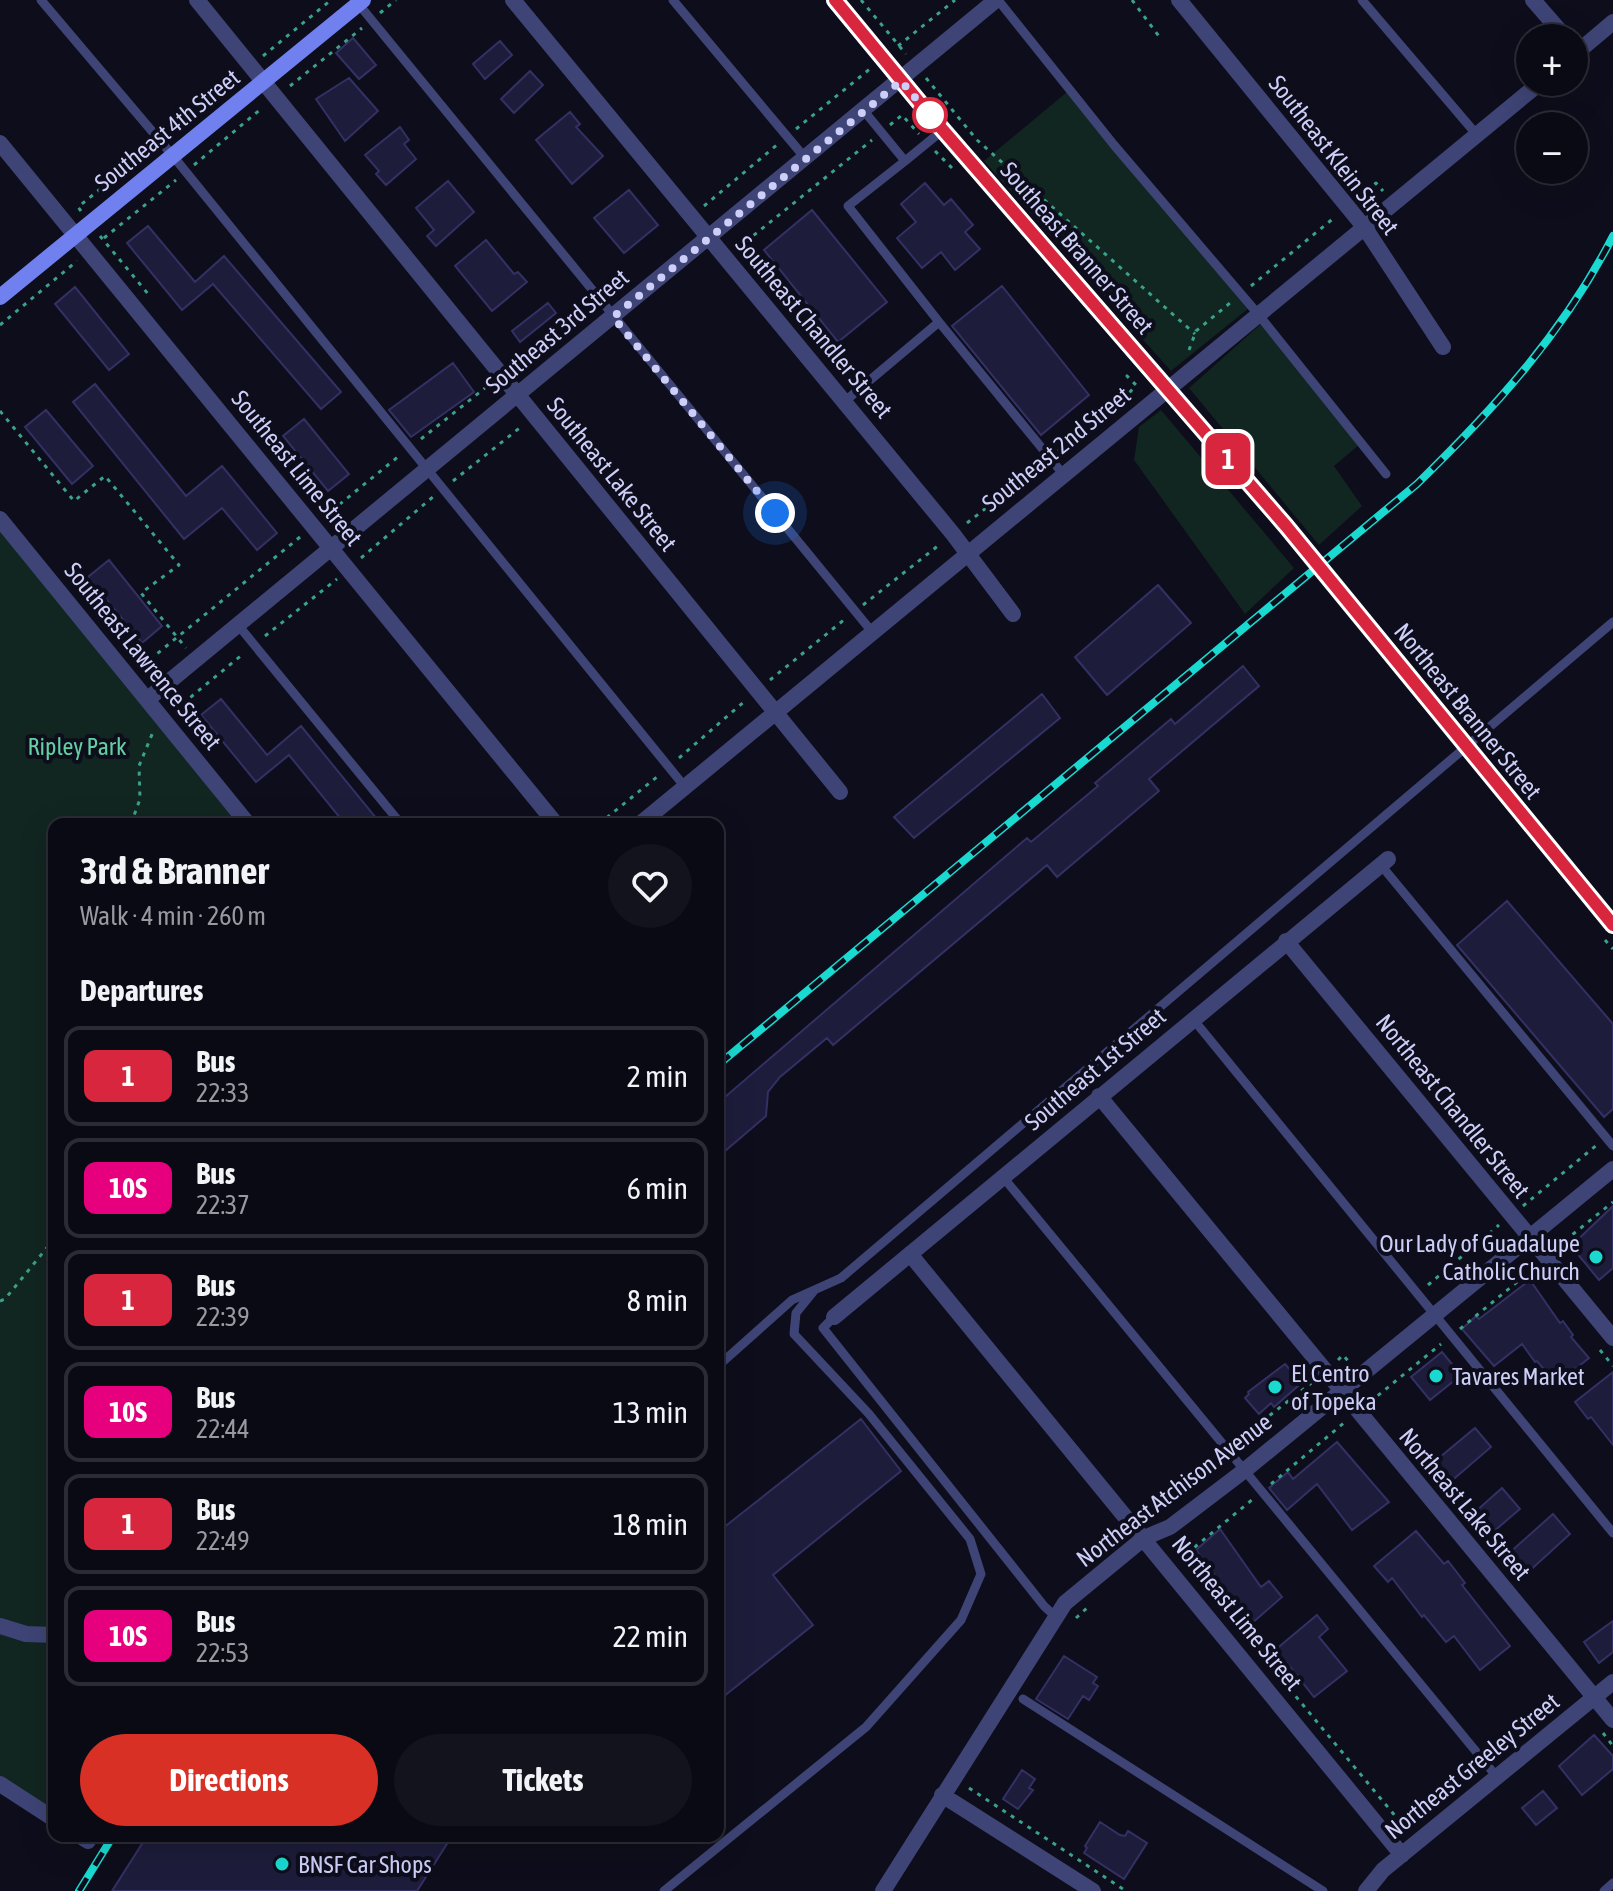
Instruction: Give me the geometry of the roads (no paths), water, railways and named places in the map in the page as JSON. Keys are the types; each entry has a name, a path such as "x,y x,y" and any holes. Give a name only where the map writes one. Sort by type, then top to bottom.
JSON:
{"main road":[{"name":"Southeast Branner Street","path":"834,0 1139,368 1193,419 1286,526"},
{"name":"Southeast 4th Street","path":"0,297 359,1"},
{"name":"Northeast Branner Street","path":"1286,526 1613,925"}],"street":[{"name":"Southeast Lake Street","path":"197,0 840,792"},
{"name":"Southeast Chandler Street","path":"513,0 968,552 1013,614"},
{"name":"Southeast 3rd Street","path":"148,699 997,0"},
{"name":"Southeast Klein Street","path":"1179,0 1365,228 1443,347"},
{"path":"1533,0 1554,24"},
{"path":"1588,41 1613,22"},
{"name":"Southeast 2nd Street","path":"647,818 1524,96"},
{"name":"Southeast Lime Street","path":"0,143 551,818"},
{"name":"Southeast Lawrence Street","path":"0,519 243,818"},
{"name":"Southeast 1st Street","path":"834,1317 1384,862"},
{"name":"Northeast Chandler Street","path":"1286,941 1613,1338"},
{"name":"Northeast Lake Street","path":"1099,1096 1613,1720"},
{"name":"Northeast Atchison Avenue","path":"883,1891 953,1778 1062,1620 1065,1603 1144,1538 1170,1527 1245,1470 1613,1169"},
{"name":"Northeast Lime Street","path":"910,1254 1402,1855"},
{"path":"0,1626 26,1634 48,1635"},
{"name":"Northeast Greeley Street","path":"1366,1891 1383,1870 1613,1682"},
{"path":"0,1784 48,1815"},
{"path":"942,1795 1093,1891"}],"lane":[{"path":"41,0 173,156 685,787"},
{"path":"673,0 806,159"},
{"path":"997,0 1114,145 1258,314 1386,474"},
{"path":"1362,0 1477,135"},
{"path":"359,1 371,20 873,633"},
{"path":"864,111 905,161"},
{"path":"943,130 848,206 1063,474"},
{"path":"844,402 939,322"},
{"path":"724,1361 792,1300 841,1278 1613,622"},
{"path":"238,625 396,818"},
{"path":"1384,862 1613,1146"},
{"path":"1193,1019 1613,1533"},
{"path":"1003,1177 1497,1777"},
{"path":"664,1891 866,1727 961,1620 981,1574 970,1539 869,1414 794,1334 796,1313 816,1289"},
{"path":"834,1317 823,1328 1044,1606 1062,1620"},
{"path":"1023,1699 1323,1891"},
{"path":"1604,1891 1613,1883"}],"railway":[{"path":"724,1060 1417,484 1526,368 1573,305 1613,236"},
{"path":"79,1891 109,1842"}],"place":[{"name":"Our Lady of Guadalupe Catholic Church","path":"1596,1257"},
{"name":"Tavares Market","path":"1436,1376"},
{"name":"El Centro of Topeka","path":"1275,1387"},
{"name":"BNSF Car Shops","path":"282,1864"}],"park label":[{"name":"Ripley Park","path":"77,746"}]}
